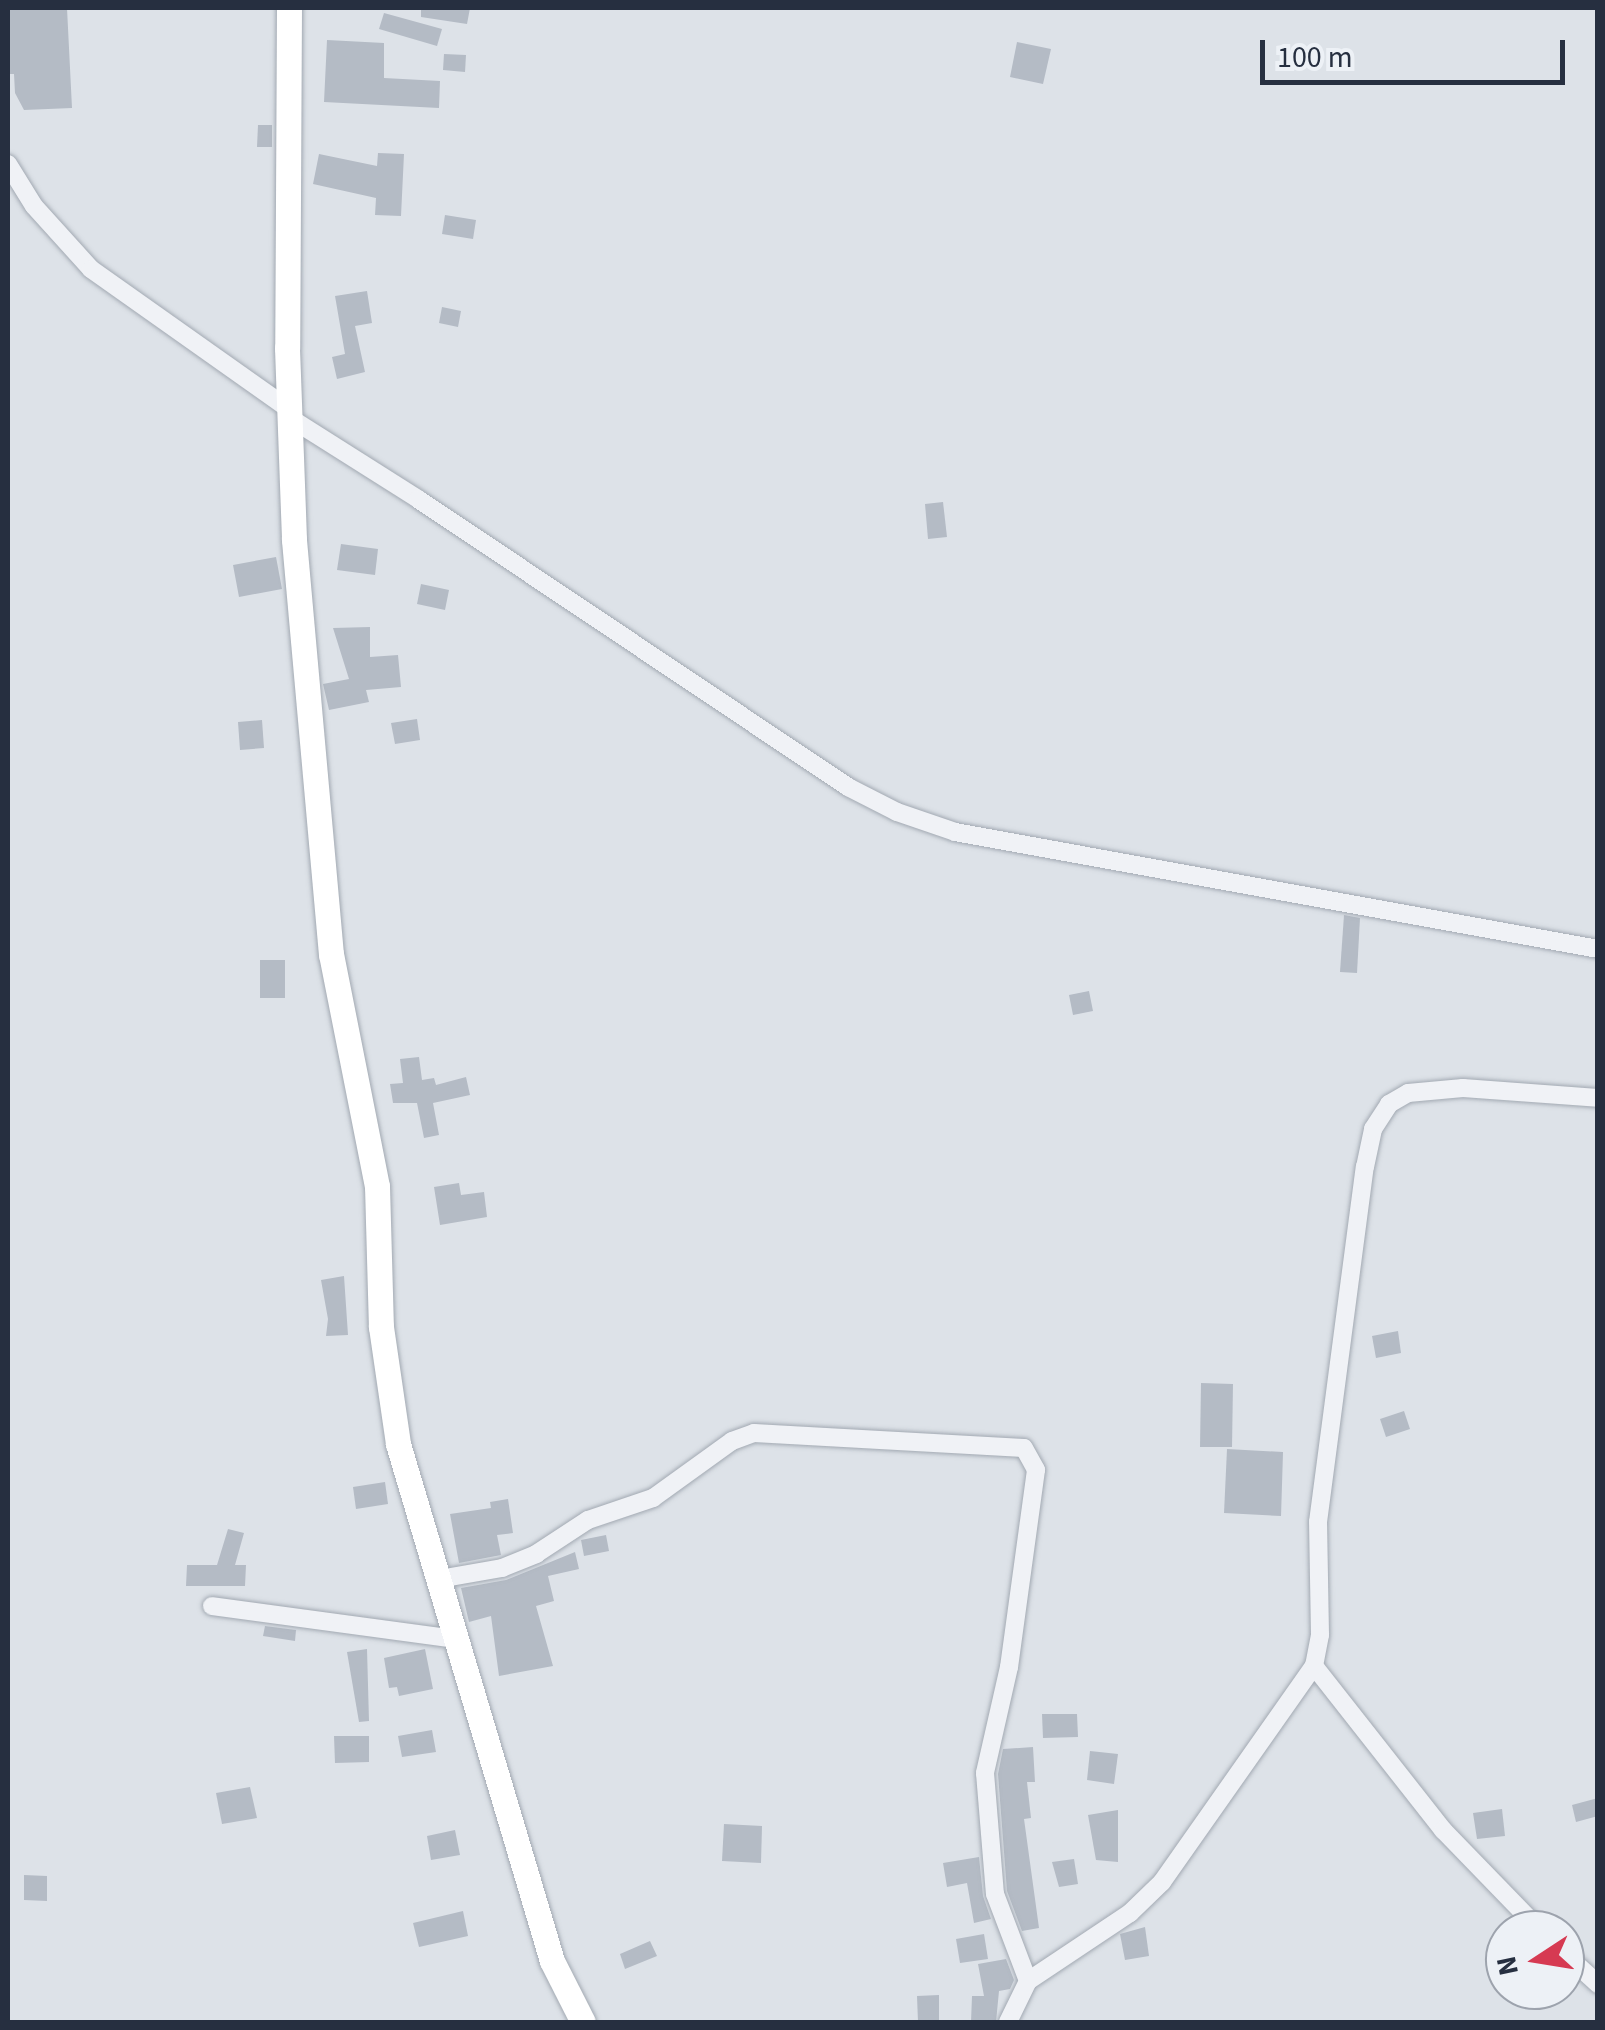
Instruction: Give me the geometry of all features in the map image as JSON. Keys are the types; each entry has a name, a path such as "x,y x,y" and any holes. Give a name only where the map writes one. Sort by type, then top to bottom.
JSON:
{"street":[{"path":"289,8 286,197 294,540 334,972 377,1186 378,1282 398,1444 552,1961 583,2022"},
{"path":"8,164 34,206 91,269 290,414 848,787 898,812 955,832 1598,949"},
{"path":"1008,2022 1028,1981 1148,1898 1314,1666 1320,1635 1318,1522 1373,1128 1389,1104 1408,1093 1432,1089 1598,1098"},
{"path":"439,1580 502,1568 536,1554 588,1520 652,1498 732,1441 754,1433 1024,1448 1036,1470 1009,1668 985,1773 995,1894 1028,1981"},
{"path":"212,1606 457,1639"},
{"path":"1314,1666 1443,1830 1521,1910"}],"building":[{"path":"8,8 67,8 72,108 24,110 15,93 14,74 8,74"},
{"path":"421,8 470,8 467,24 421,17"},
{"path":"384,13 442,29 437,46 379,29"},
{"path":"327,40 384,43 384,78 440,81 439,108 324,102"},
{"path":"1017,42 1051,49 1043,84 1010,77"},
{"path":"444,54 466,55 465,72 443,70"},
{"path":"258,125 272,125 272,147 257,147"},
{"path":"378,153 404,154 401,216 375,215 376,198 313,184 319,154 377,166"},
{"path":"445,215 476,220 473,239 442,234"},
{"path":"367,291 372,323 355,326 365,372 337,379 332,357 345,354 335,296"},
{"path":"442,307 461,311 458,327 439,323"},
{"path":"943,502 947,537 928,539 925,504"},
{"path":"341,544 378,549 375,575 337,570"},
{"path":"276,557 282,589 239,597 233,565"},
{"path":"421,584 449,590 445,610 417,604"},
{"path":"370,627 370,657 398,655 401,687 366,690 369,702 329,710 323,684 349,679 333,628"},
{"path":"417,719 420,740 395,744 391,723"},
{"path":"262,720 264,748 240,750 238,722"},
{"path":"1344,915 1360,918 1357,973 1340,972"},
{"path":"260,960 285,960 285,998 260,998"},
{"path":"1089,991 1093,1011 1073,1015 1069,995"},
{"path":"419,1057 422,1080 434,1078 436,1085 466,1077 470,1095 433,1103 439,1135 424,1138 417,1103 393,1103 390,1084 403,1083 400,1059"},
{"path":"459,1183 461,1195 484,1192 487,1217 440,1225 434,1187"},
{"path":"344,1276 348,1335 326,1336 328,1319 321,1280"},
{"path":"1398,1331 1401,1353 1376,1358 1372,1336"},
{"path":"1201,1383 1233,1384 1232,1447 1200,1447"},
{"path":"1404,1411 1410,1429 1386,1437 1380,1419"},
{"path":"1227,1449 1283,1452 1281,1516 1224,1513"},
{"path":"385,1482 388,1504 356,1509 353,1487"},
{"path":"508,1499 513,1533 497,1535 501,1555 459,1563 450,1514 491,1508 490,1502"},
{"path":"228,1529 244,1533 235,1565 246,1565 245,1586 186,1586 187,1565 217,1565"},
{"path":"606,1535 609,1551 584,1556 581,1540"},
{"path":"575,1552 579,1569 548,1576 554,1601 536,1606 553,1666 499,1676 491,1616 469,1622 461,1588 506,1580"},
{"path":"265,1626 296,1630 295,1641 263,1636"},
{"path":"367,1649 369,1721 359,1722 347,1652"},
{"path":"425,1649 433,1689 399,1696 397,1687 389,1688 384,1658"},
{"path":"1042,1714 1077,1714 1078,1737 1043,1738"},
{"path":"432,1730 436,1752 402,1757 398,1736"},
{"path":"334,1736 369,1736 369,1762 335,1763"},
{"path":"1033,1747 1035,1782 1027,1782 1031,1818 1024,1819 1039,1928 1022,1931 1007,1891 998,1774 1003,1749"},
{"path":"1090,1751 1118,1754 1114,1784 1087,1780"},
{"path":"250,1787 257,1818 222,1824 216,1793"},
{"path":"1598,1798 1598,1816 1576,1822 1572,1805"},
{"path":"1502,1809 1505,1836 1477,1839 1473,1813"},
{"path":"1118,1810 1118,1862 1096,1860 1088,1815"},
{"path":"724,1824 762,1826 761,1863 722,1861"},
{"path":"455,1830 460,1855 431,1860 427,1836"},
{"path":"979,1857 983,1896 991,1919 974,1923 967,1883 947,1887 943,1863"},
{"path":"1074,1859 1078,1884 1059,1887 1052,1862"},
{"path":"24,1875 47,1876 47,1901 24,1900"},
{"path":"463,1911 468,1936 419,1947 413,1923"},
{"path":"1145,1927 1149,1956 1125,1960 1120,1934"},
{"path":"984,1934 988,1959 960,1963 956,1939"},
{"path":"650,1941 657,1956 625,1969 620,1954"},
{"path":"1006,1959 1014,1980 1010,1989 999,1991 996,2022 971,2022 972,1996 984,1996 978,1964"},
{"path":"939,1995 939,2022 918,2022 917,1996"}]}
